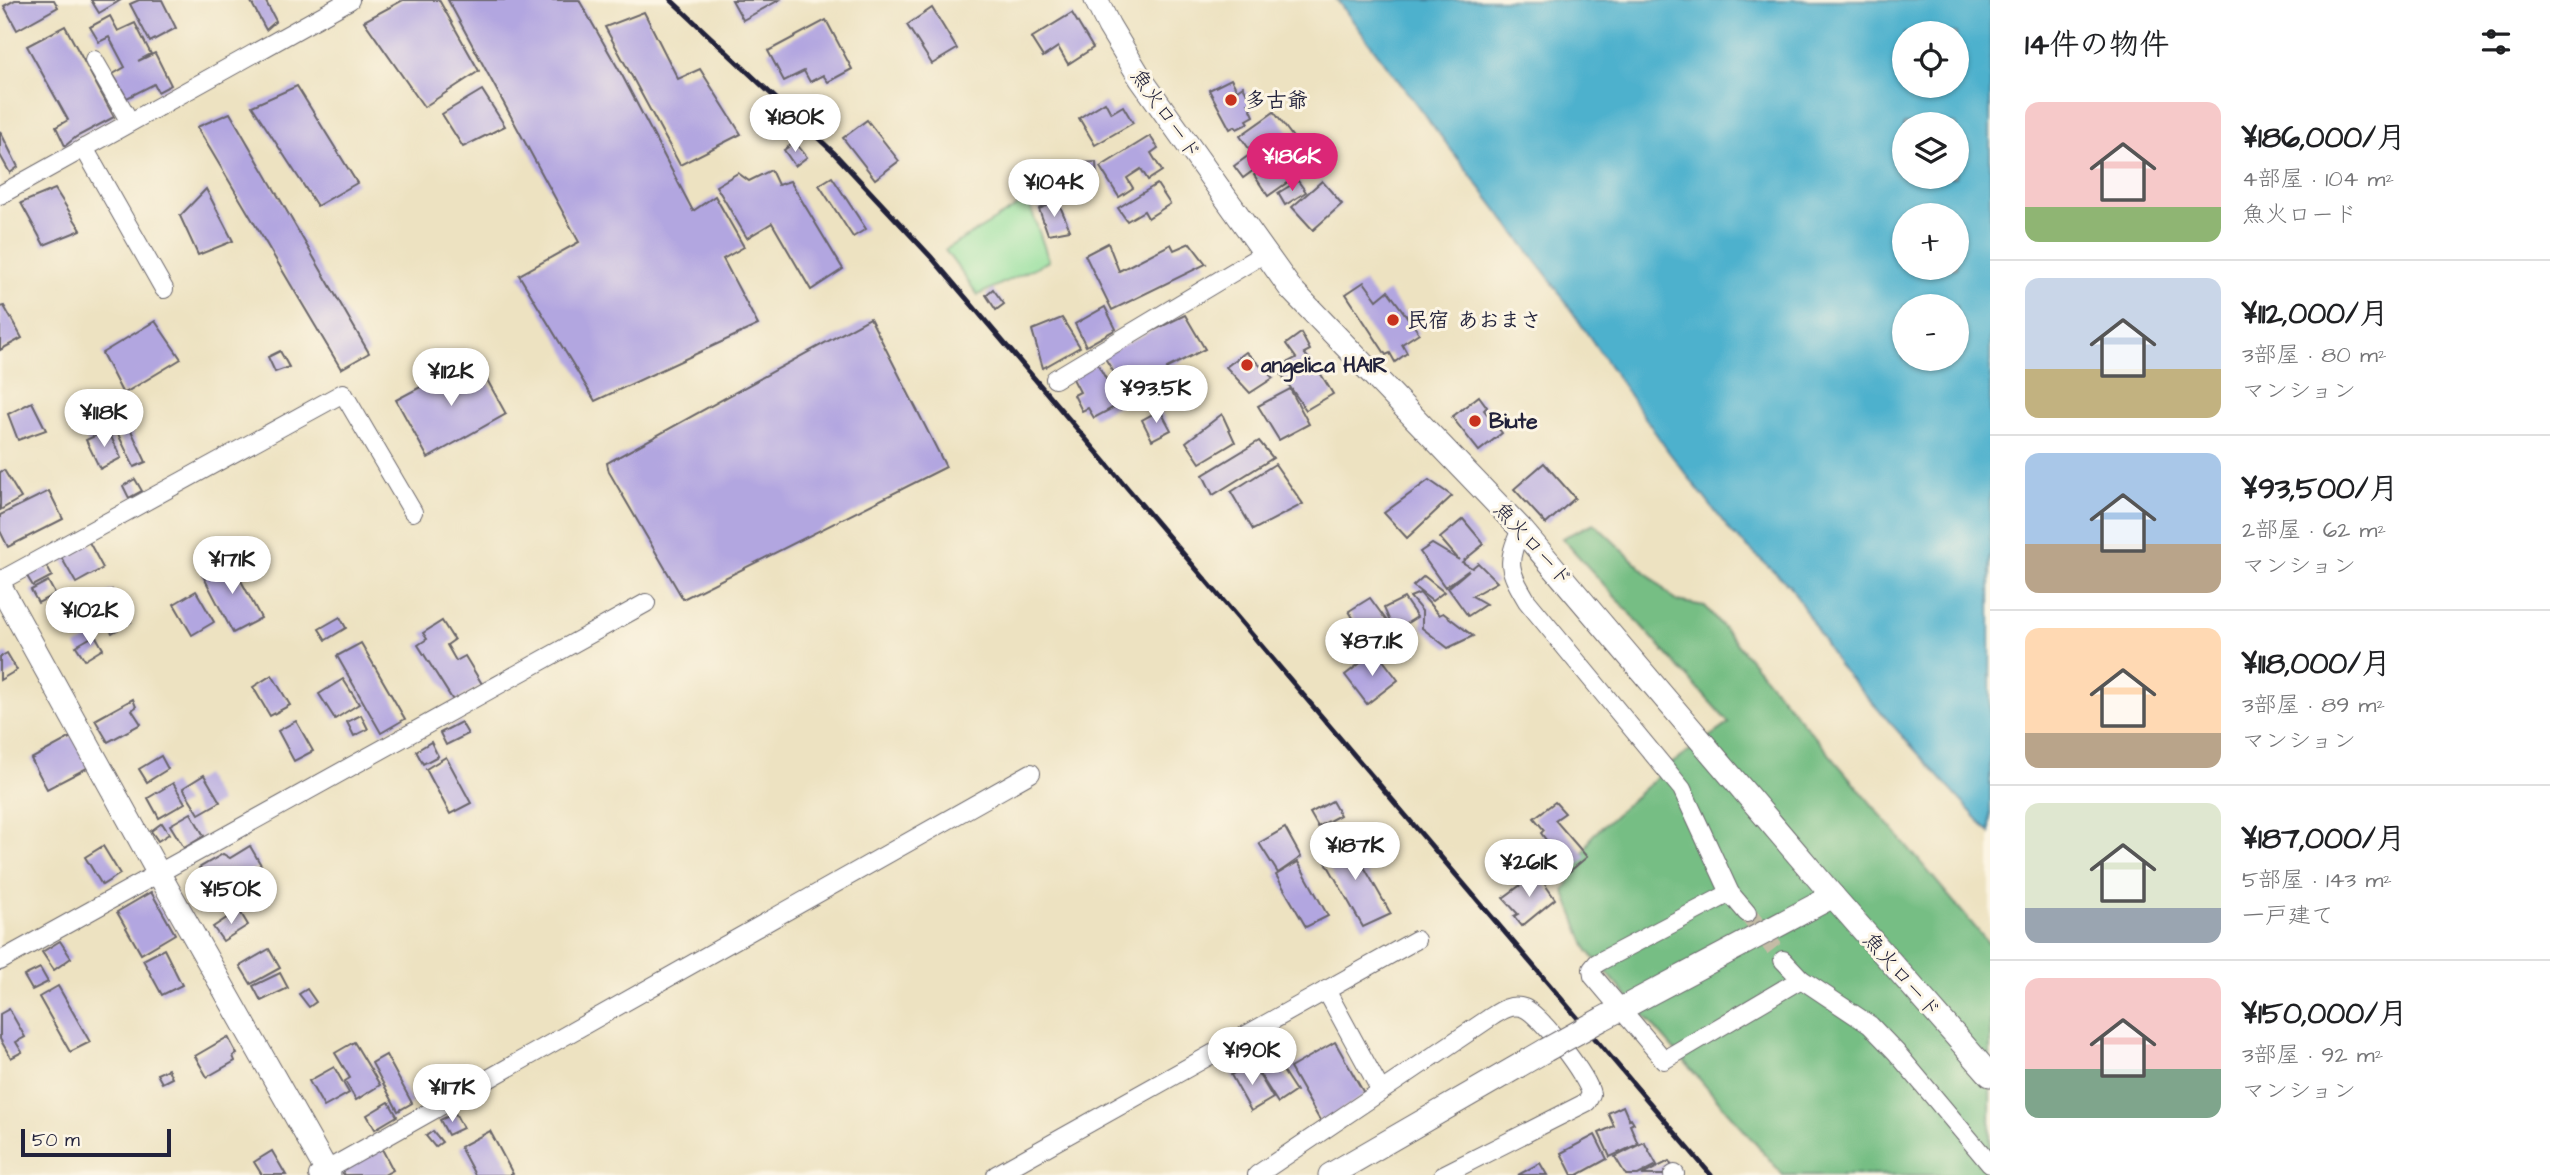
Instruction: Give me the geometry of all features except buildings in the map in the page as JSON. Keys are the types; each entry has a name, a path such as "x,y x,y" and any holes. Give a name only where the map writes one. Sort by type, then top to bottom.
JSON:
{"street":[{"path":"0,195 130,122 322,7 350,0"},
{"name":"魚火ロード","path":"1096,0 1108,26 1141,79 1290,288 1521,529 1990,1076"},
{"path":"94,60 130,122"},
{"path":"84,148 164,289"},
{"path":"1055,379 1265,253"},
{"path":"413,512 343,393 0,583 325,1173 1031,773"},
{"path":"1521,529 1510,554 1512,574 1517,585 1535,612 1682,789 1730,893 1747,912"},
{"path":"0,961 646,603"},
{"path":"1730,893 1598,963 1592,969 1593,976 1622,1007 1664,1060 1801,979"},
{"path":"1330,1175 1622,1007 1833,896"},
{"path":"996,1175 1416,940"},
{"path":"1783,960 1801,979 1870,1025 1990,1164"},
{"path":"1326,990 1381,1091"},
{"path":"1257,1175 1510,1006 1523,1008 1535,1015 1576,1066 1589,1085 1591,1094 1587,1102 1443,1175"}],"green space":[{"path":"1028,200 1049,261 978,295 945,250"},
{"path":"1594,523 1676,601 1705,606 1990,945 1990,1175 1783,1175 1588,951 1564,891 1592,836 1671,764 1729,723 1562,538"}],"water":[{"path":"1337,0 1990,0 1990,833 1838,665 1791,587 1732,533 1668,451 1549,278"}],"tunnel":[{"path":"1747,913 1783,960"}],"railway":[{"path":"671,0 833,152 932,258 1711,1175"}],"place":[{"name":"多古爺","path":"1231,100"},
{"name":"民宿 あおまさ","path":"1393,320"},
{"name":"angelica HAIR","path":"1247,365"},
{"name":"Biute","path":"1475,421"}]}
